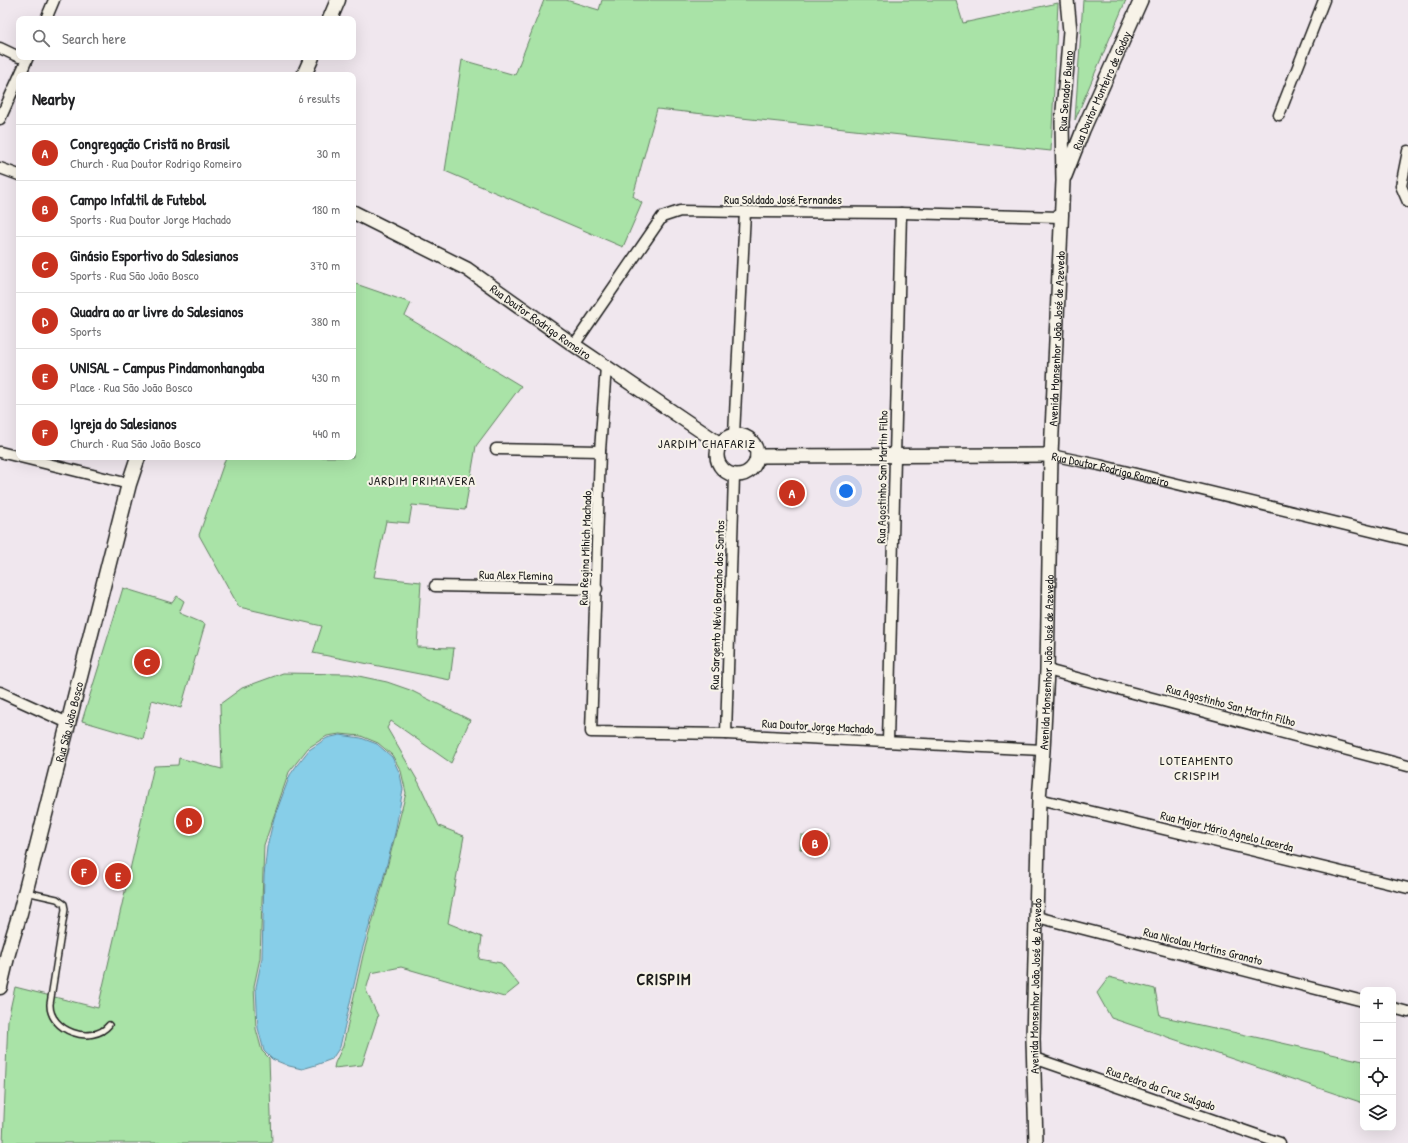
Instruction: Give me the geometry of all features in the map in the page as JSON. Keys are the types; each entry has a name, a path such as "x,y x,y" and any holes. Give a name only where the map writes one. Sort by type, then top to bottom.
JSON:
{"main road":[{"path":"331,16 338,0"},
{"path":"305,72 311,60"},
{"name":"Rua São João Bosco","path":"0,987 4,952 25,892 129,484 137,460"}],"street":[{"path":"47,16 54,0"},
{"name":"Rua Senador Bueno","path":"1063,181 1062,122 1070,31 1067,0"},
{"name":"Rua Doutor Monteiro de Godoy","path":"1063,181 1083,130 1141,0"},
{"path":"1279,115 1324,0"},
{"path":"0,48 16,55"},
{"path":"20,72 23,60"},
{"path":"0,120 16,83"},
{"path":"1062,122 1083,130"},
{"path":"1408,151 1401,186 1408,202"},
{"path":"0,168 16,174"},
{"name":"Avenida Monsenhor João José de Azevedo","path":"1036,1143 1033,1081 1033,1039 1040,799 1047,670 1051,455 1063,181"},
{"name":"Rua Soldado José Fernandes","path":"574,345 662,217 680,211 1061,216"},
{"path":"734,435 745,212"},
{"name":"Rua Agostinho San Martin Filho","path":"888,742 901,213"},
{"name":"Rua Doutor Rodrigo Romeiro","path":"356,214 467,269 574,345 720,444"},
{"name":"Rua Regina Mihich Machado","path":"592,732 600,452 606,366"},
{"path":"734,435 746,437 754,445 757,456 753,467 745,474 734,476 725,472 718,464 717,454 720,444 734,435"},
{"path":"496,449 600,452"},
{"path":"0,452 16,456"},
{"name":"Rua Doutor Rodrigo Romeiro","path":"757,456 1051,455 1408,540"},
{"path":"32,460 129,484"},
{"name":"Rua Sargento Névio Baracho dos Santos","path":"726,734 734,476"},
{"name":"Rua Alex Fleming","path":"435,586 597,589"},
{"name":"Rua Agostinho San Martin Filho","path":"1047,670 1408,766"},
{"path":"0,692 68,723"},
{"name":"Rua Doutor Jorge Machado","path":"592,732 726,734 1043,750"},
{"name":"Rua Major Mário Agnelo Lacerda","path":"1040,799 1408,888"},
{"name":"Rua Nicolau Martins Granato","path":"1037,917 1360,1000"},
{"path":"1396,1009 1408,1012"},
{"name":"Rua Pedro da Cruz Salgado","path":"1034,1058 1280,1143"}],"lane":[{"path":"25,892 57,899 64,904 65,909 50,1004 52,1016 66,1029 75,1034 98,1034 109,1026"}],"green space":[{"path":"544,0 566,0 599,10 602,0 956,0 963,23 1058,3 1051,151 657,109 633,196 642,203 623,247 445,171 462,60 515,75"},
{"path":"1083,0 1126,0 1075,120"},
{"path":"356,284 411,303 405,316 521,386 476,446 465,510 412,505 409,523 386,521 374,577 421,582 417,647 454,648 450,680 313,653 322,626 239,607 199,535 225,460 356,460"},
{"path":"123,588 172,603 177,596 184,601 179,613 205,624 181,708 152,700 143,739 82,721"},
{"path":"283,673 349,674 387,682 410,690 470,720 451,763 391,721 387,728 419,783 439,826 464,836 448,923 482,937 479,959 501,963 519,985 504,997 401,967 371,973 366,990 378,1016 362,1065 334,1068 343,1046 363,955 406,793 401,771 392,755 378,743 361,736 340,734 327,736 308,748 289,772 264,845 260,958 254,986 256,1029 262,1051 269,1058 272,1143 3,1143 8,1019 15,987 98,1008 154,766 178,765 179,758 222,769 220,704 242,688"},
{"path":"801,835 829,836 829,851 800,849"},
{"path":"1109,977 1155,989 1160,1016 1360,1060 1360,1102 1111,1018 1097,993"}],"water":[{"path":"340,735 361,738 377,744 392,757 400,774 403,789 395,833 361,954 340,1047 332,1059 302,1069 289,1066 272,1059 264,1051 258,1028 256,987 262,958 264,876 267,847 274,818 290,775 309,750 327,738"}],"place":[{"name":"Congregação Cristã no Brasil","path":"792,493"},
{"name":"Ginásio Esportivo do Salesianos","path":"147,662"},
{"name":"Quadra ao ar livre do Salesianos","path":"189,821"},
{"name":"Campo Infaltil de Futebol","path":"815,843"},
{"name":"Igreja do Salesianos","path":"84,872"},
{"name":"UNISAL - Campus Pindamonhangaba","path":"118,876"}],"district":[{"name":"JARDIM CHAFARIZ","path":"707,443"},
{"name":"JARDIM PRIMAVERA","path":"422,480"},
{"name":"LOTEAMENTO CRISPIM","path":"1197,768"},
{"name":"CRISPIM","path":"664,979"}]}
